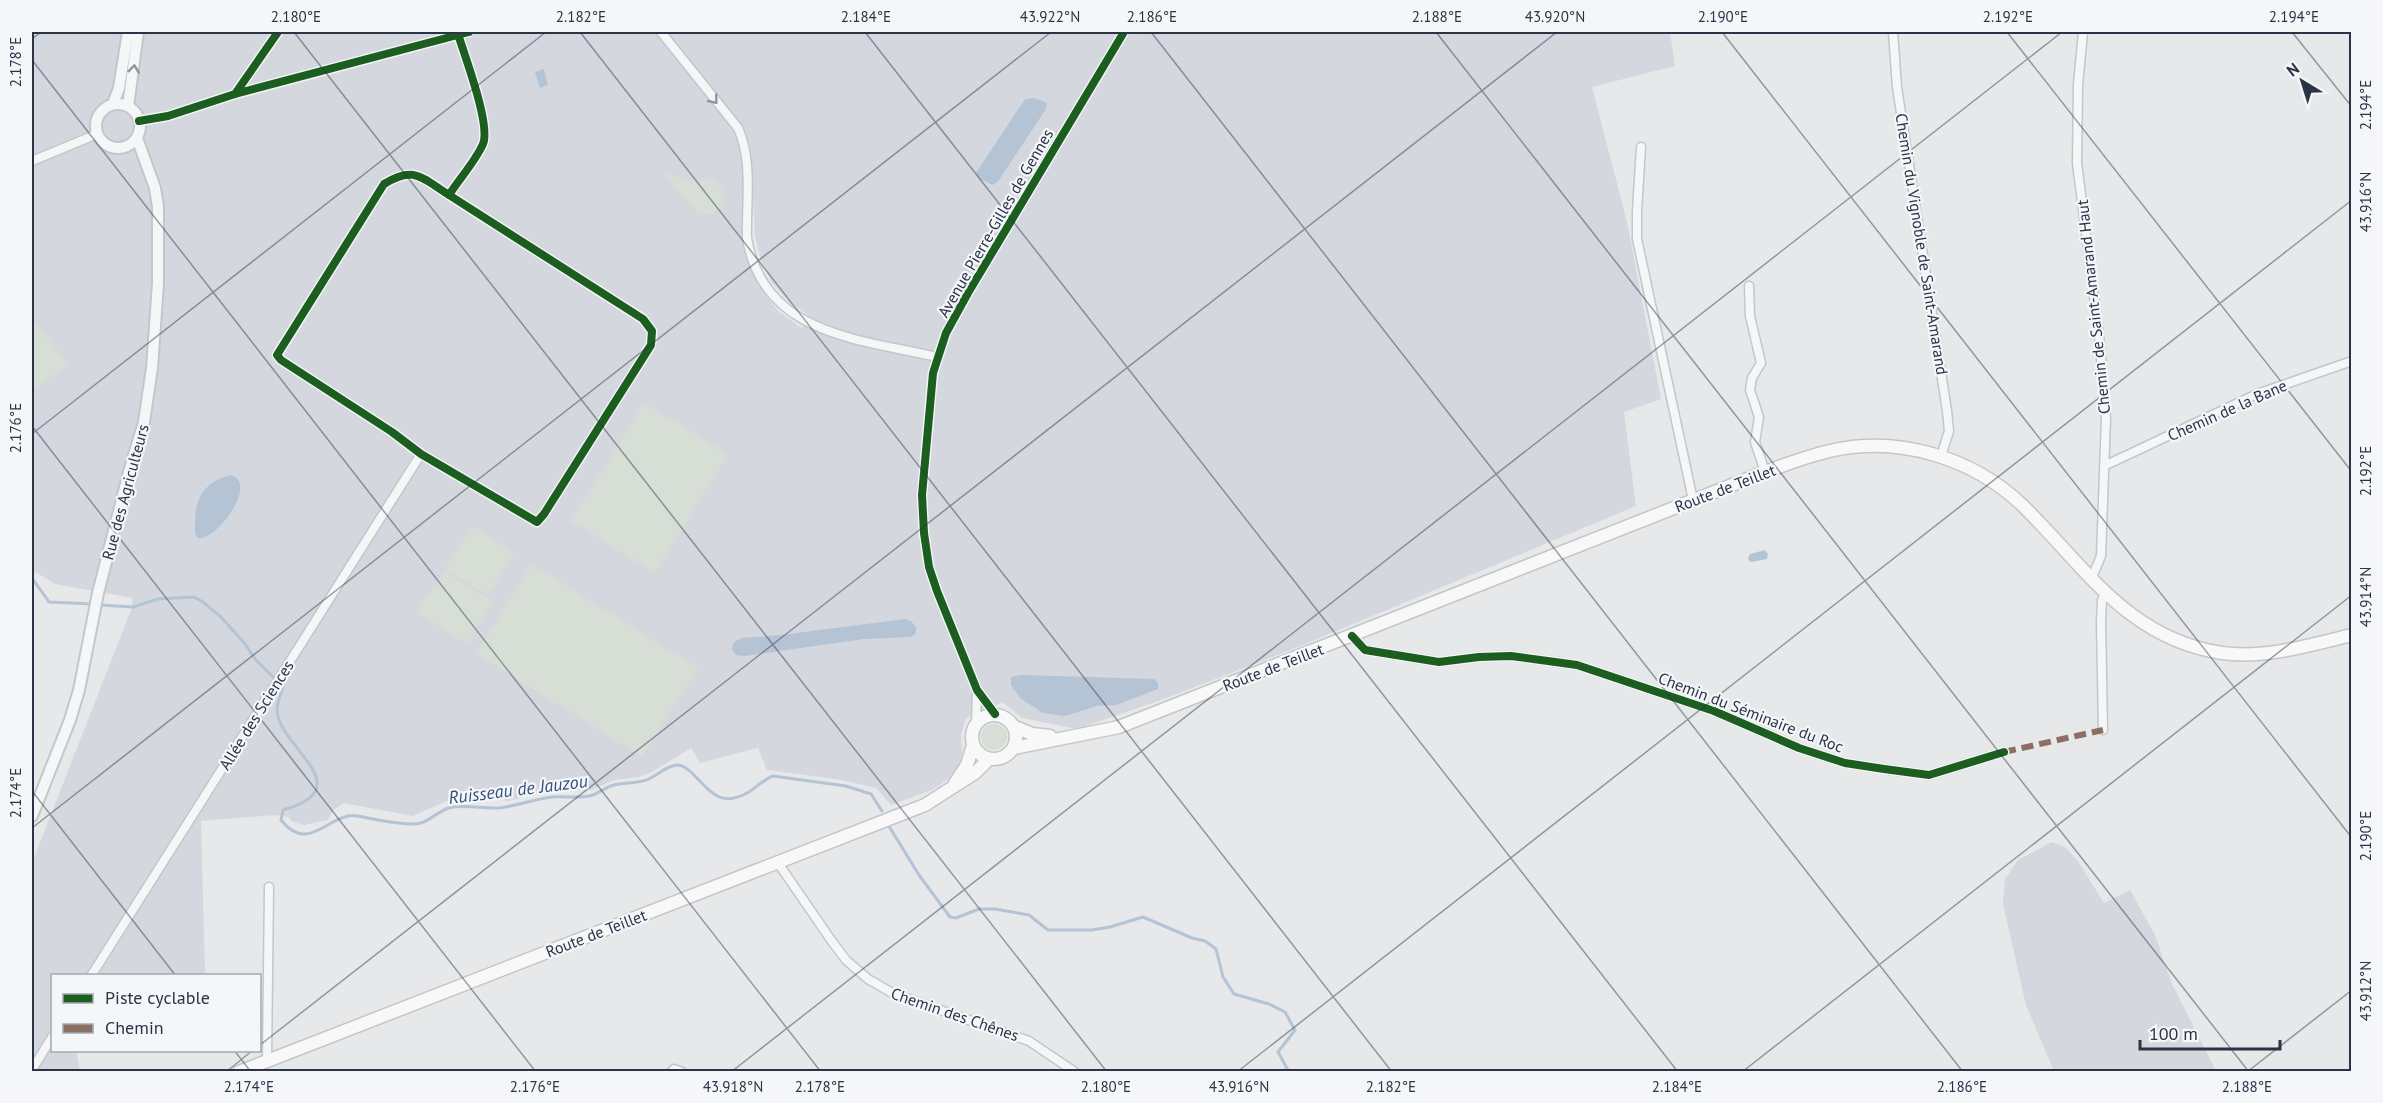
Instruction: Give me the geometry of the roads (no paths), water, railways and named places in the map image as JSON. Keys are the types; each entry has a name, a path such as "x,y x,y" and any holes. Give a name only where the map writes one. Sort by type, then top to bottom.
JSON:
{"main road":[{"name":"Route de Teillet","path":"1014,748 1119,727 1765,472 1834,450 1872,446 1908,448 1941,456 1989,480 2014,498 2105,594 2138,619 2187,643 2222,653 2252,654 2285,650 2352,635"},
{"path":"995,714 1007,718 1017,734 1014,748 1006,756 989,759 982,756 973,745 972,734 981,718 995,714"},
{"name":"Route de Teillet","path":"1015,728 1032,734 1067,738"},
{"name":"Route de Teillet","path":"951,789 967,765 973,745"},
{"name":"Route de Teillet","path":"239,1071 925,805 975,773 989,759"}],"street":[{"path":"114,104 119,88 128,32"},
{"path":"128,106 138,32"},
{"path":"235,94 278,32"},
{"path":"144,160 123,147 112,147 103,142 97,134 96,126 101,112 114,104 128,106 140,121 168,116 235,94 469,32"},
{"path":"662,32 738,128 745,143 747,238 752,261 766,287 777,301 796,317 829,332 937,357"},
{"name":"Avenue Pierre-Gilles de Gennes","path":"995,714 977,690 929,567 922,495 933,373 946,333 968,293 1124,32"},
{"name":"Chemin du Vignoble de Saint-Amarand","path":"1893,32 1897,87 1947,411 1949,431 1941,456"},
{"name":"Chemin de Saint-Amarand Haut","path":"2083,32 2078,85 2077,163 2099,335 2106,418 2101,556 2091,580"},
{"path":"448,195 483,143 485,132 482,114 458,34"},
{"name":"Rue des Agriculteurs","path":"32,816 73,712 98,593 144,422 152,368 158,283 158,207 155,188 137,138 140,121"},
{"path":"32,161 97,134"},
{"path":"123,147 137,138"},
{"path":"1641,147 1636,211 1637,239 1693,500"},
{"path":"400,174 417,175 643,319 651,331 651,345 537,522 421,454 281,360 278,355 280,348 384,184 400,174"},
{"path":"1749,286 1750,316 1761,363 1752,378 1750,390 1759,417 1755,442 1765,472"},
{"name":"Chemin de la Bane","path":"2104,466 2257,394 2352,361"},
{"name":"Allée des Sciences","path":"92,974 421,454"},
{"path":"2103,730 2101,621 2102,600 2105,594"},
{"name":"Chemin du Séminaire du Roc","path":"1352,636 1365,650 1439,662 1511,656 1577,665 1714,711 1799,748 1845,763 1929,775 2004,752"},
{"name":"Avenue Pierre-Gilles de Gennes","path":"976,724 977,690"},
{"name":"Chemin des Chênes","path":"778,863 846,960 868,980 894,994 1029,1041 1075,1071"},
{"path":"267,1060 269,887"},
{"path":"32,1070 51,1039"},
{"path":"671,1071 674,1069 682,1071"}],"water":[{"path":"544,69 548,85 540,88 535,72"},
{"path":"1034,98 1047,103 1046,109 999,180 993,185 980,179 976,173 1025,99"},
{"path":"230,475 238,480 240,488 238,499 224,521 215,530 198,538 195,534 195,524 200,497 211,484"},
{"path":"1765,550 1768,554 1767,559 1751,562 1748,559 1750,554"},
{"path":"905,619 911,621 916,627 916,633 911,637 864,639 745,656 736,655 732,649 734,642 742,638"},
{"path":"1021,675 1154,679 1158,683 1158,689 1116,705 1097,706 1065,716 1043,713 1020,698 1011,685 1011,677"}],"waterway":[{"name":"Ruisseau de Jauzou","path":"32,578 49,602 93,604"},
{"name":"Ruisseau de Jauzou","path":"99,605 133,607 158,599 194,597 221,617 255,659 283,687 277,710 281,724 317,778 316,790 306,801 283,810 281,820 291,830 301,834 320,830 348,816 415,824 424,822 445,809 455,807 499,808 552,797 588,796 614,785 645,781 678,765 685,767 717,796 725,798 746,794 773,776 846,786 871,794 882,811"},
{"name":"Ruisseau de Jauzou","path":"887,823 919,875 950,917 956,918 979,909 995,909 1029,915 1048,930 1092,930 1143,917 1192,938 1205,941 1216,949 1223,977 1234,994 1269,1004 1285,1012 1295,1030 1278,1052 1289,1072"}]}
